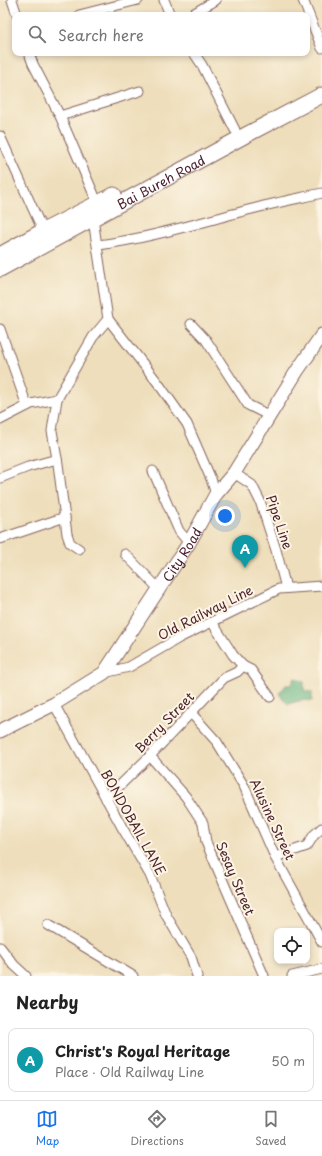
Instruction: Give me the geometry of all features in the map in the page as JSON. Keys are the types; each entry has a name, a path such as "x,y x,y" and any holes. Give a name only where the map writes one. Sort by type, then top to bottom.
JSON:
{"highway":[{"name":"Bai Bureh Road","path":"0,269 235,130 322,86"},
{"name":"Bai Bureh Road","path":"0,255 43,231 95,212 322,95"}],"main road":[{"name":"City Road","path":"0,731 54,704 104,673 189,543 216,494 236,475 297,371 321,339"}],"street":[{"path":"12,0 16,12"},
{"path":"91,12 138,0"},
{"path":"164,0 169,12"},
{"path":"196,12 216,0"},
{"path":"303,0 308,12"},
{"path":"310,18 322,48"},
{"path":"30,56 60,116 95,212 108,319 158,383 187,424 216,494"},
{"path":"196,56 235,130"},
{"path":"60,116 140,91"},
{"path":"0,136 43,231"},
{"path":"98,245 205,222 322,193"},
{"path":"79,549 70,543 67,534 52,431 57,399 93,337 108,319"},
{"path":"191,324 206,340 248,405 270,416"},
{"path":"0,329 27,406"},
{"path":"0,420 31,404 57,399"},
{"path":"0,478 28,467 57,459"},
{"path":"236,475 246,464"},
{"path":"152,471 179,530 189,543"},
{"name":"Pipe Line","path":"236,475 252,485 260,501 276,550 286,588"},
{"path":"0,539 65,517"},
{"path":"125,554 158,589"},
{"name":"Old Railway Line","path":"104,673 129,667 179,638 279,589 322,586"},
{"path":"212,622 233,655 243,666 251,670 270,697"},
{"name":"Berry Street","path":"106,799 150,756 224,678 237,672 243,666"},
{"name":"BONDOBAIL LANE","path":"54,704 150,875 166,915 191,957 197,976"},
{"name":"Alusine Street","path":"191,713 217,742 244,786 275,857 322,942"},
{"name":"Sesay Street","path":"150,756 186,797 203,823 206,842 264,976"},
{"path":"275,857 307,846 314,835 322,828"},
{"path":"48,925 133,976"},
{"path":"0,947 14,965 26,976"},
{"path":"292,976 322,970"}],"green space":[{"path":"295,678 304,682 304,691 312,692 312,701 303,700 288,704 279,694 286,685 291,685"}],"place":[{"name":"Christ's Royal Heritage","path":"245,568"}]}
